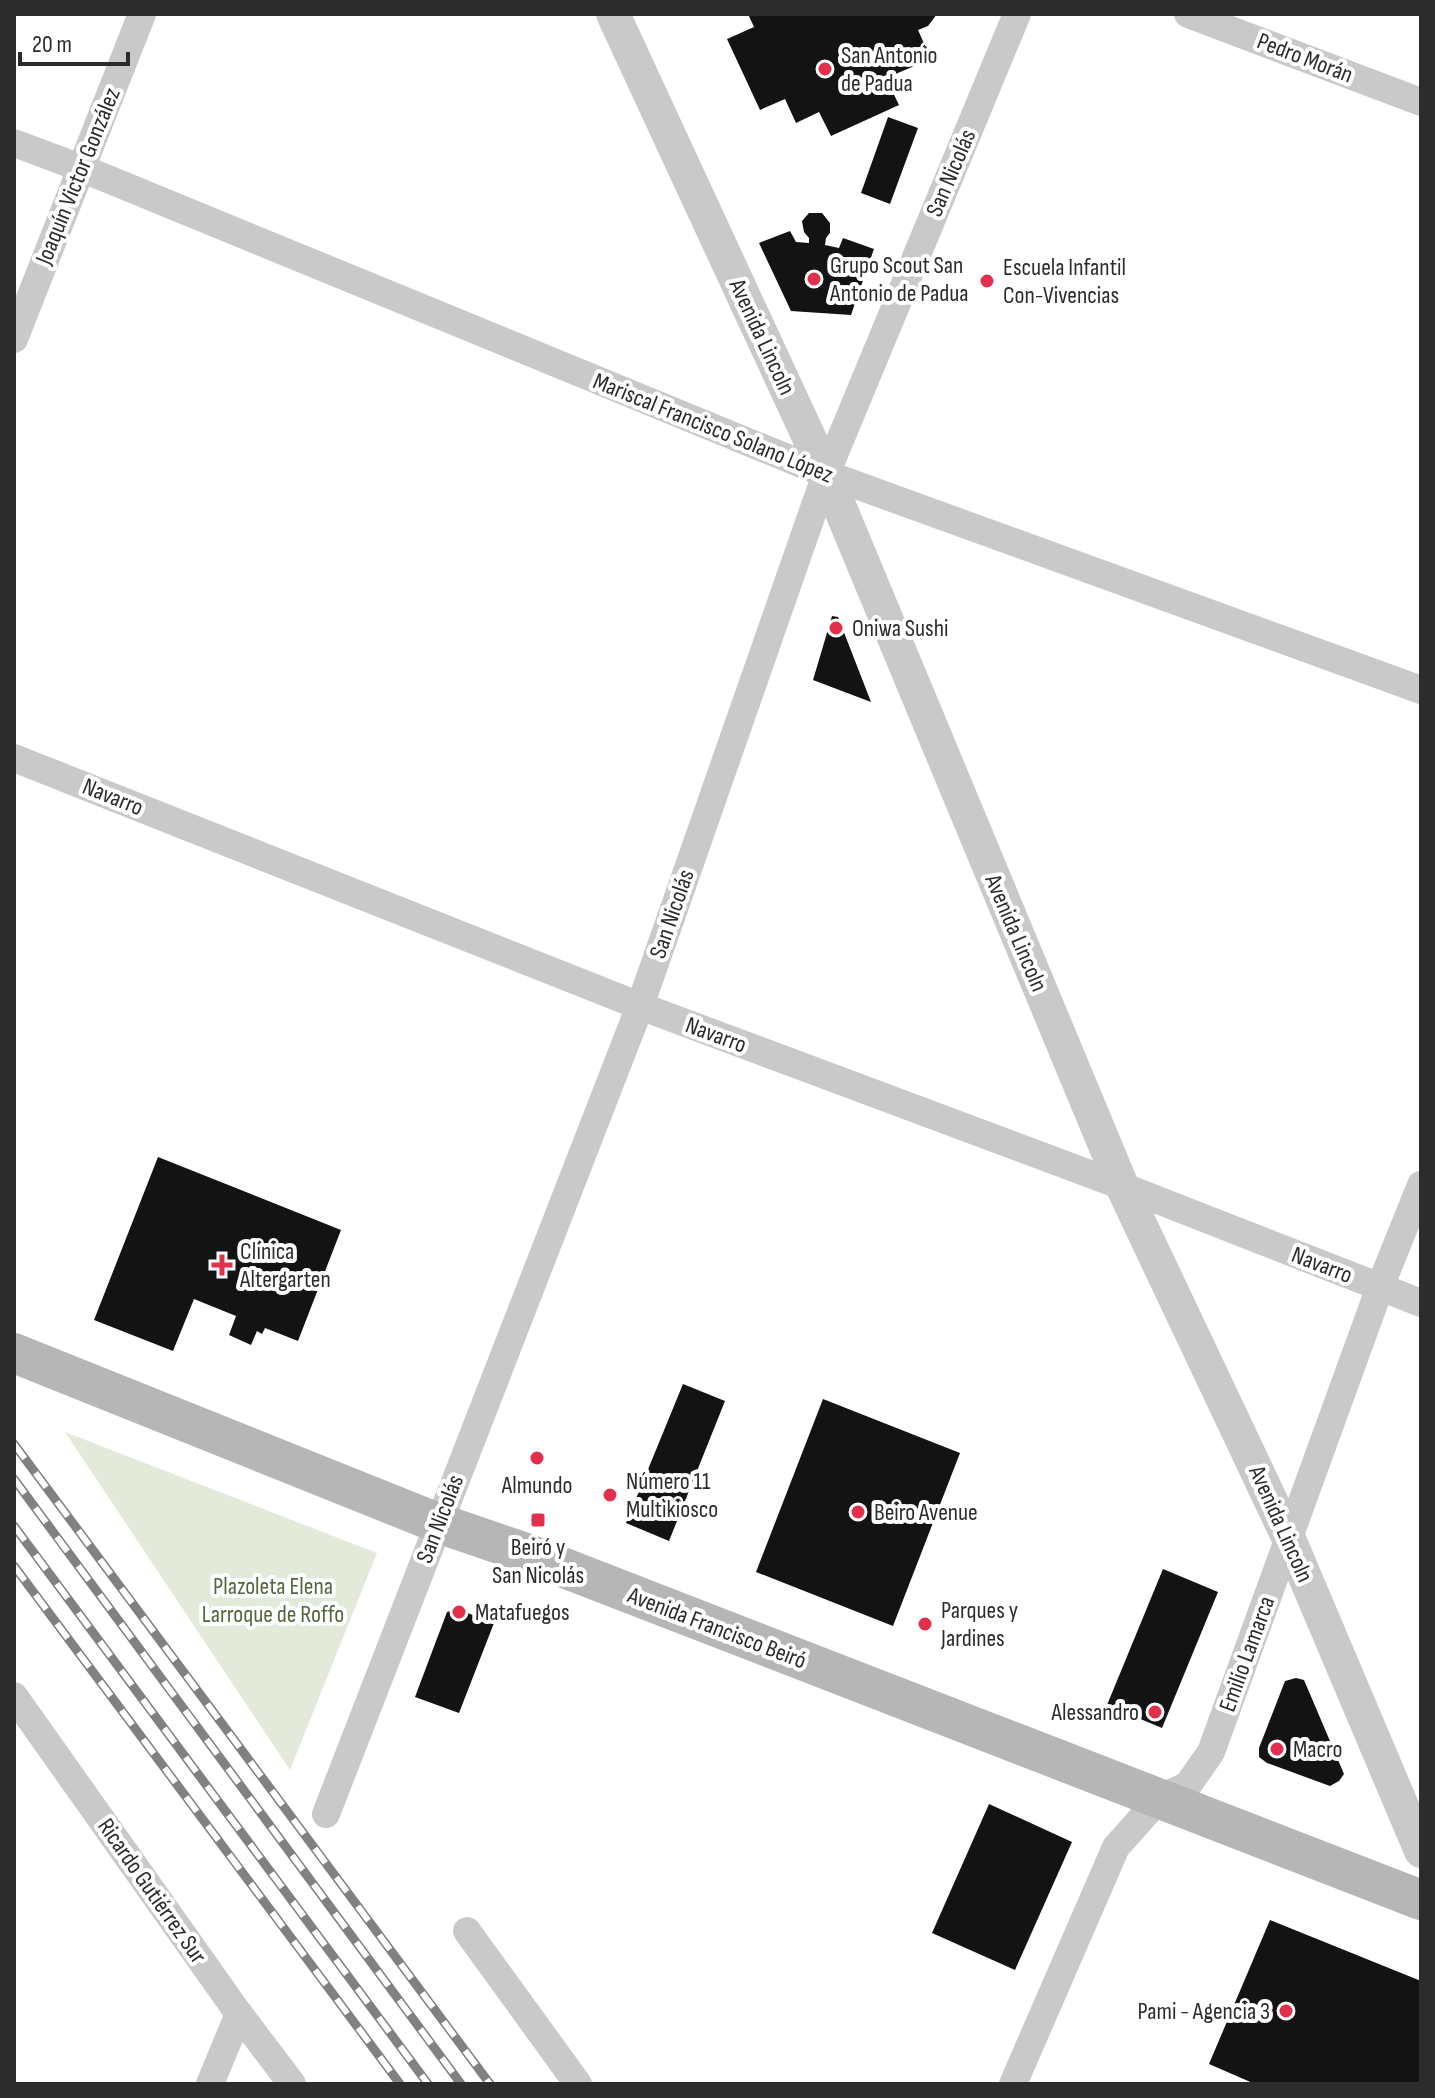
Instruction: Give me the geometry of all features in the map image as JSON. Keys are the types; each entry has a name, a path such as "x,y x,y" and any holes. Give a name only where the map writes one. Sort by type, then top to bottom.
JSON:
{"main road":[{"name":"Avenida Francisco Beiró","path":"18,1351 438,1523 534,1556 1421,1900"}],"street":[{"name":"Joaquín Victor González","path":"14,339 142,14"},
{"name":"Avenida Lincoln","path":"613,14 826,474 1122,1186 1289,1539 1421,1851"},
{"name":"San Nicolás","path":"326,1814 640,1006 826,474 1017,14"},
{"name":"Pedro Morán","path":"1188,14 1421,102"},
{"name":"Mariscal Francisco Solano López","path":"14,143 826,474 1421,690"},
{"name":"Navarro","path":"14,758 640,1006 1122,1186 1421,1303"},
{"name":"Emilio Lamarca","path":"1013,2084 1116,1847 1159,1799 1188,1785 1211,1752 1380,1287 1421,1185"},
{"name":"Ricardo Gutiérrez Sur","path":"14,1696 292,2084"},
{"path":"467,1931 578,2084"},
{"path":"210,2084 239,2014"}],"green space":[{"name":"Plazoleta Elena Larroque de Roffo","path":"65,1432 377,1553 290,1770"}],"building":[{"name":"San Antonio de Padua","path":"748,14 937,14 928,26 918,30 931,59 886,78 899,105 831,136 819,112 796,123 785,99 760,110 727,39 754,27"},
{"path":"888,117 918,128 890,204 861,193"},
{"path":"809,213 822,213 830,223 825,245 839,248 843,238 874,249 851,315 791,311 759,243 790,231 796,242 809,243 802,221"},
{"path":"832,616 838,617 871,702 813,680"},
{"name":"Clinica Altergarten","path":"158,1157 341,1230 298,1341 265,1328 262,1334 257,1331 251,1345 229,1335 236,1316 194,1299 173,1351 94,1320"},
{"path":"683,1384 725,1401 669,1541 626,1523"},
{"name":"Beiro Avenue","path":"823,1399 960,1453 893,1626 756,1572"},
{"path":"1163,1569 1218,1592 1162,1728 1107,1705"},
{"path":"457,1609 494,1623 459,1713 415,1697 447,1612"},
{"path":"1296,1678 1304,1680 1344,1774 1330,1786 1267,1763 1259,1757 1259,1748 1285,1681"},
{"path":"989,1804 1072,1842 1015,1970 932,1933"},
{"path":"1270,1920 1421,1981 1421,2084 1255,2084 1209,2064"}],"railway":[{"path":"14,1444 490,2084"},
{"path":"14,1479 461,2084"},
{"path":"14,1526 428,2084"},
{"path":"14,1566 400,2084"}],"place":[{"name":"San Antonio de Padua","path":"825,69"},
{"name":"Grupo Scout San Antonio de Padua","path":"814,279"},
{"name":"Escuela Infantil Con-Vivencias","path":"987,281"},
{"name":"Oniwa Sushi","path":"836,628"},
{"name":"Clinica Altergarten","path":"222,1265"},
{"name":"Almundo","path":"537,1458"},
{"name":"Número 11 Multikiosco","path":"610,1495"},
{"name":"Beiro Avenue","path":"858,1512"},
{"name":"Beiró y San Nicolás","path":"538,1520"},
{"name":"Matafuegos","path":"459,1612"},
{"name":"Parques y Jardines","path":"925,1624"},
{"name":"Alessandro","path":"1155,1712"},
{"name":"Macro","path":"1277,1749"},
{"name":"Pami - Agencia 3","path":"1286,2011"}]}
